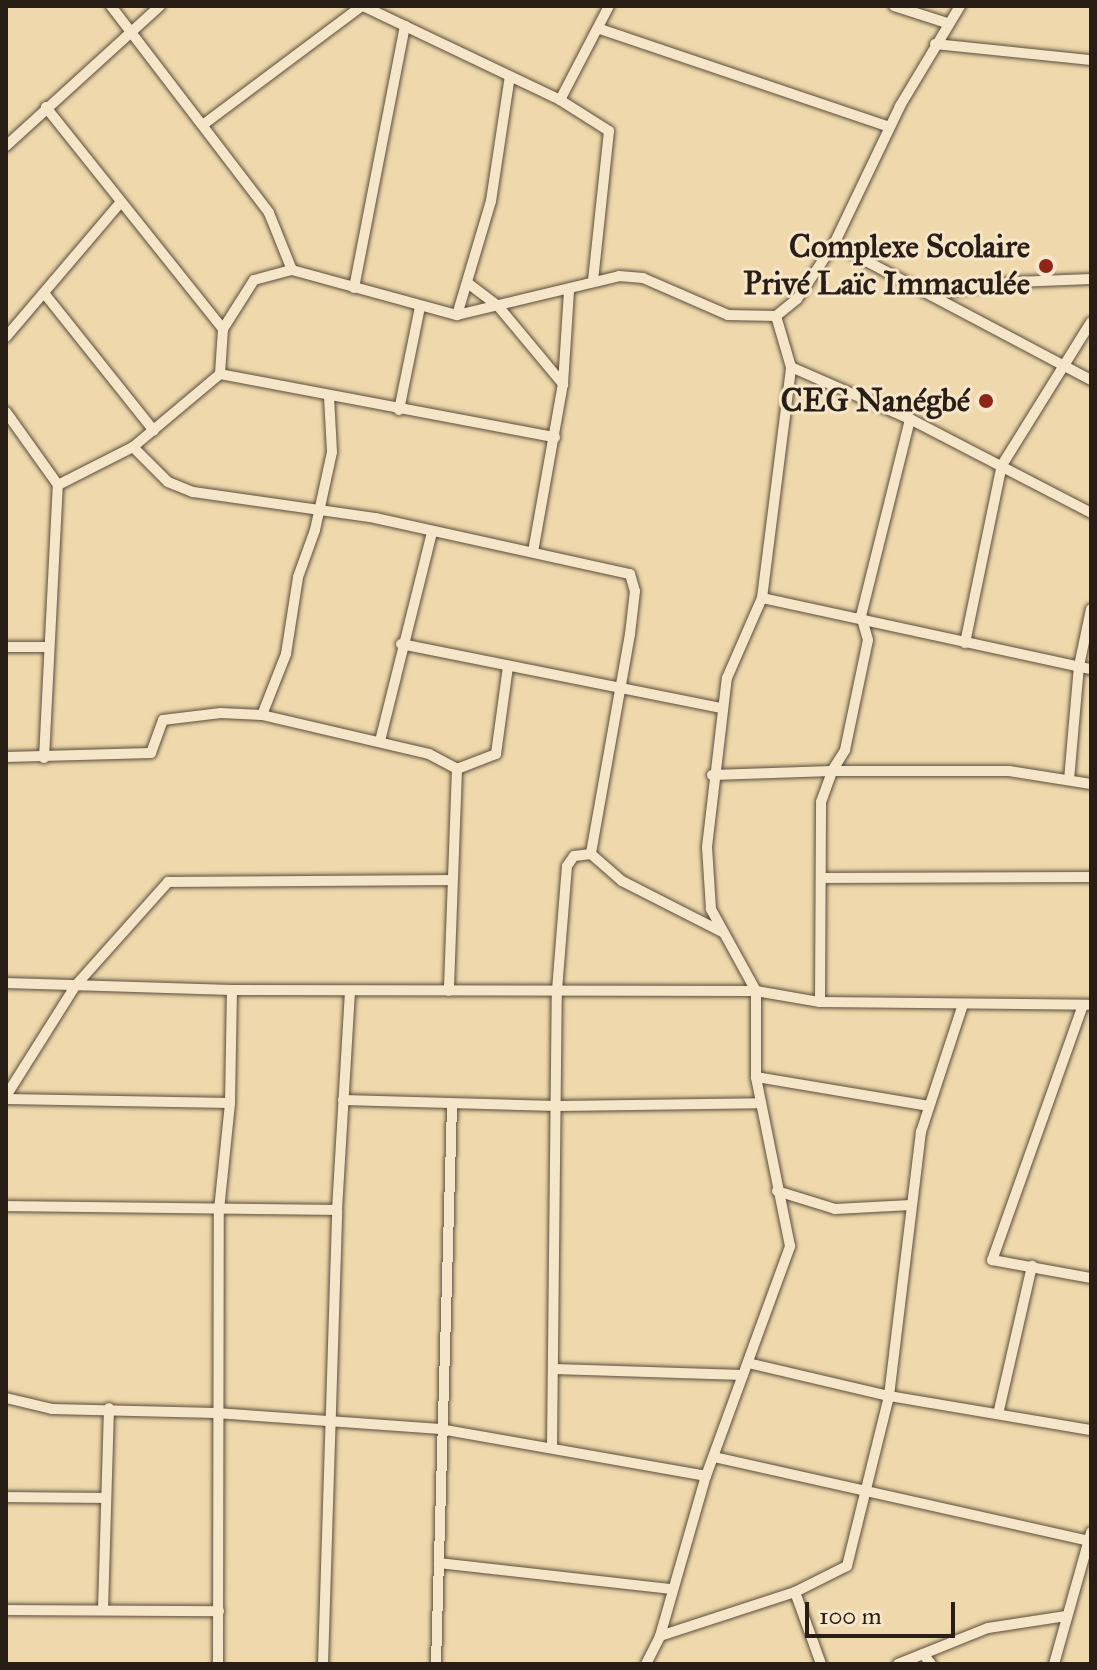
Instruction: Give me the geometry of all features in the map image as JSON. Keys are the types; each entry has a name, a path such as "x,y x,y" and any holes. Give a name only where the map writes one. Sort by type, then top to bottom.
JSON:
{"street":[{"path":"111,6 269,213 292,270"},
{"path":"6,146 160,6"},
{"path":"204,124 362,6 560,100 609,131 593,280"},
{"path":"560,100 600,29 608,6"},
{"path":"894,6 947,23"},
{"path":"58,485 133,447 220,374 223,329 254,280 292,270 457,315 569,290 593,280 643,278 728,315 776,316 797,299 834,244 889,127 947,23 960,6"},
{"path":"354,288 405,26"},
{"path":"600,29 889,127"},
{"path":"935,44 1091,60"},
{"path":"457,315 469,284 491,201 510,76"},
{"path":"46,107 119,204 223,329"},
{"path":"6,337 119,204"},
{"path":"834,244 882,273 931,294 1091,380"},
{"path":"931,294 1015,282 1091,279"},
{"path":"469,284 498,306 563,384"},
{"path":"533,552 563,384 569,290"},
{"path":"44,293 154,431"},
{"path":"399,410 420,307"},
{"path":"646,1664 660,1636 706,1476 790,1246 756,1077 756,991 722,932 709,902 712,775 722,708 732,666 762,598 791,367 776,316"},
{"path":"965,643 1002,465 1091,322"},
{"path":"791,367 910,419 1091,513"},
{"path":"220,374 329,397 555,437"},
{"path":"262,715 286,654 298,577 320,508 332,452 329,397"},
{"path":"6,412 58,485 47,647 44,758"},
{"path":"820,1002 821,802 832,771 845,750 868,640 861,616 910,419"},
{"path":"133,447 168,482 193,492 320,508 610,567 634,579 591,854"},
{"path":"380,741 401,644 432,533"},
{"path":"762,598 861,616 965,643 1091,669"},
{"path":"1069,780 1079,666 1091,609"},
{"path":"401,644 722,708"},
{"path":"6,647 47,647"},
{"path":"6,757 151,753 163,720 221,713 262,715 380,741 429,754 457,769 496,754 508,666"},
{"path":"449,991 457,769"},
{"path":"712,775 994,770 1091,784"},
{"path":"552,1447 557,990 567,866 574,856 591,854 622,881 722,932"},
{"path":"821,878 1091,877"},
{"path":"6,1098 76,985 173,880 451,880"},
{"path":"6,983 232,990 756,991 820,1002 962,1007 1087,1005 992,1260 1091,1278"},
{"path":"218,1664 216,1413 219,1210 230,1103 232,990"},
{"path":"323,1664 335,1421 337,1210 350,991"},
{"path":"660,1636 795,1592 847,1566 889,1396 911,1205 929,1106 962,1007"},
{"path":"756,1077 929,1106"},
{"path":"6,1098 230,1103"},
{"path":"343,1100 558,1106 761,1103"},
{"path":"436,1664 440,1429 452,1105"},
{"path":"777,1191 835,1209 911,1205"},
{"path":"6,1206 337,1210"},
{"path":"999,1410 1032,1266"},
{"path":"748,1363 889,1396 999,1410 1091,1430"},
{"path":"554,1369 743,1375"},
{"path":"6,1398 52,1409 216,1413 440,1429 706,1476"},
{"path":"103,1610 109,1408"},
{"path":"714,1457 867,1493 1091,1538 1054,1664"},
{"path":"6,1497 105,1498"},
{"path":"439,1563 672,1589"},
{"path":"795,1592 821,1664"},
{"path":"6,1610 219,1611"},
{"path":"898,1664 988,1628 1066,1616"},
{"path":"923,1654 931,1664"}],"place":[{"name":"Complexe Scolaire Privé Laïc Immaculée","path":"1046,266"},
{"name":"CEG Nanégbé","path":"986,401"}]}
